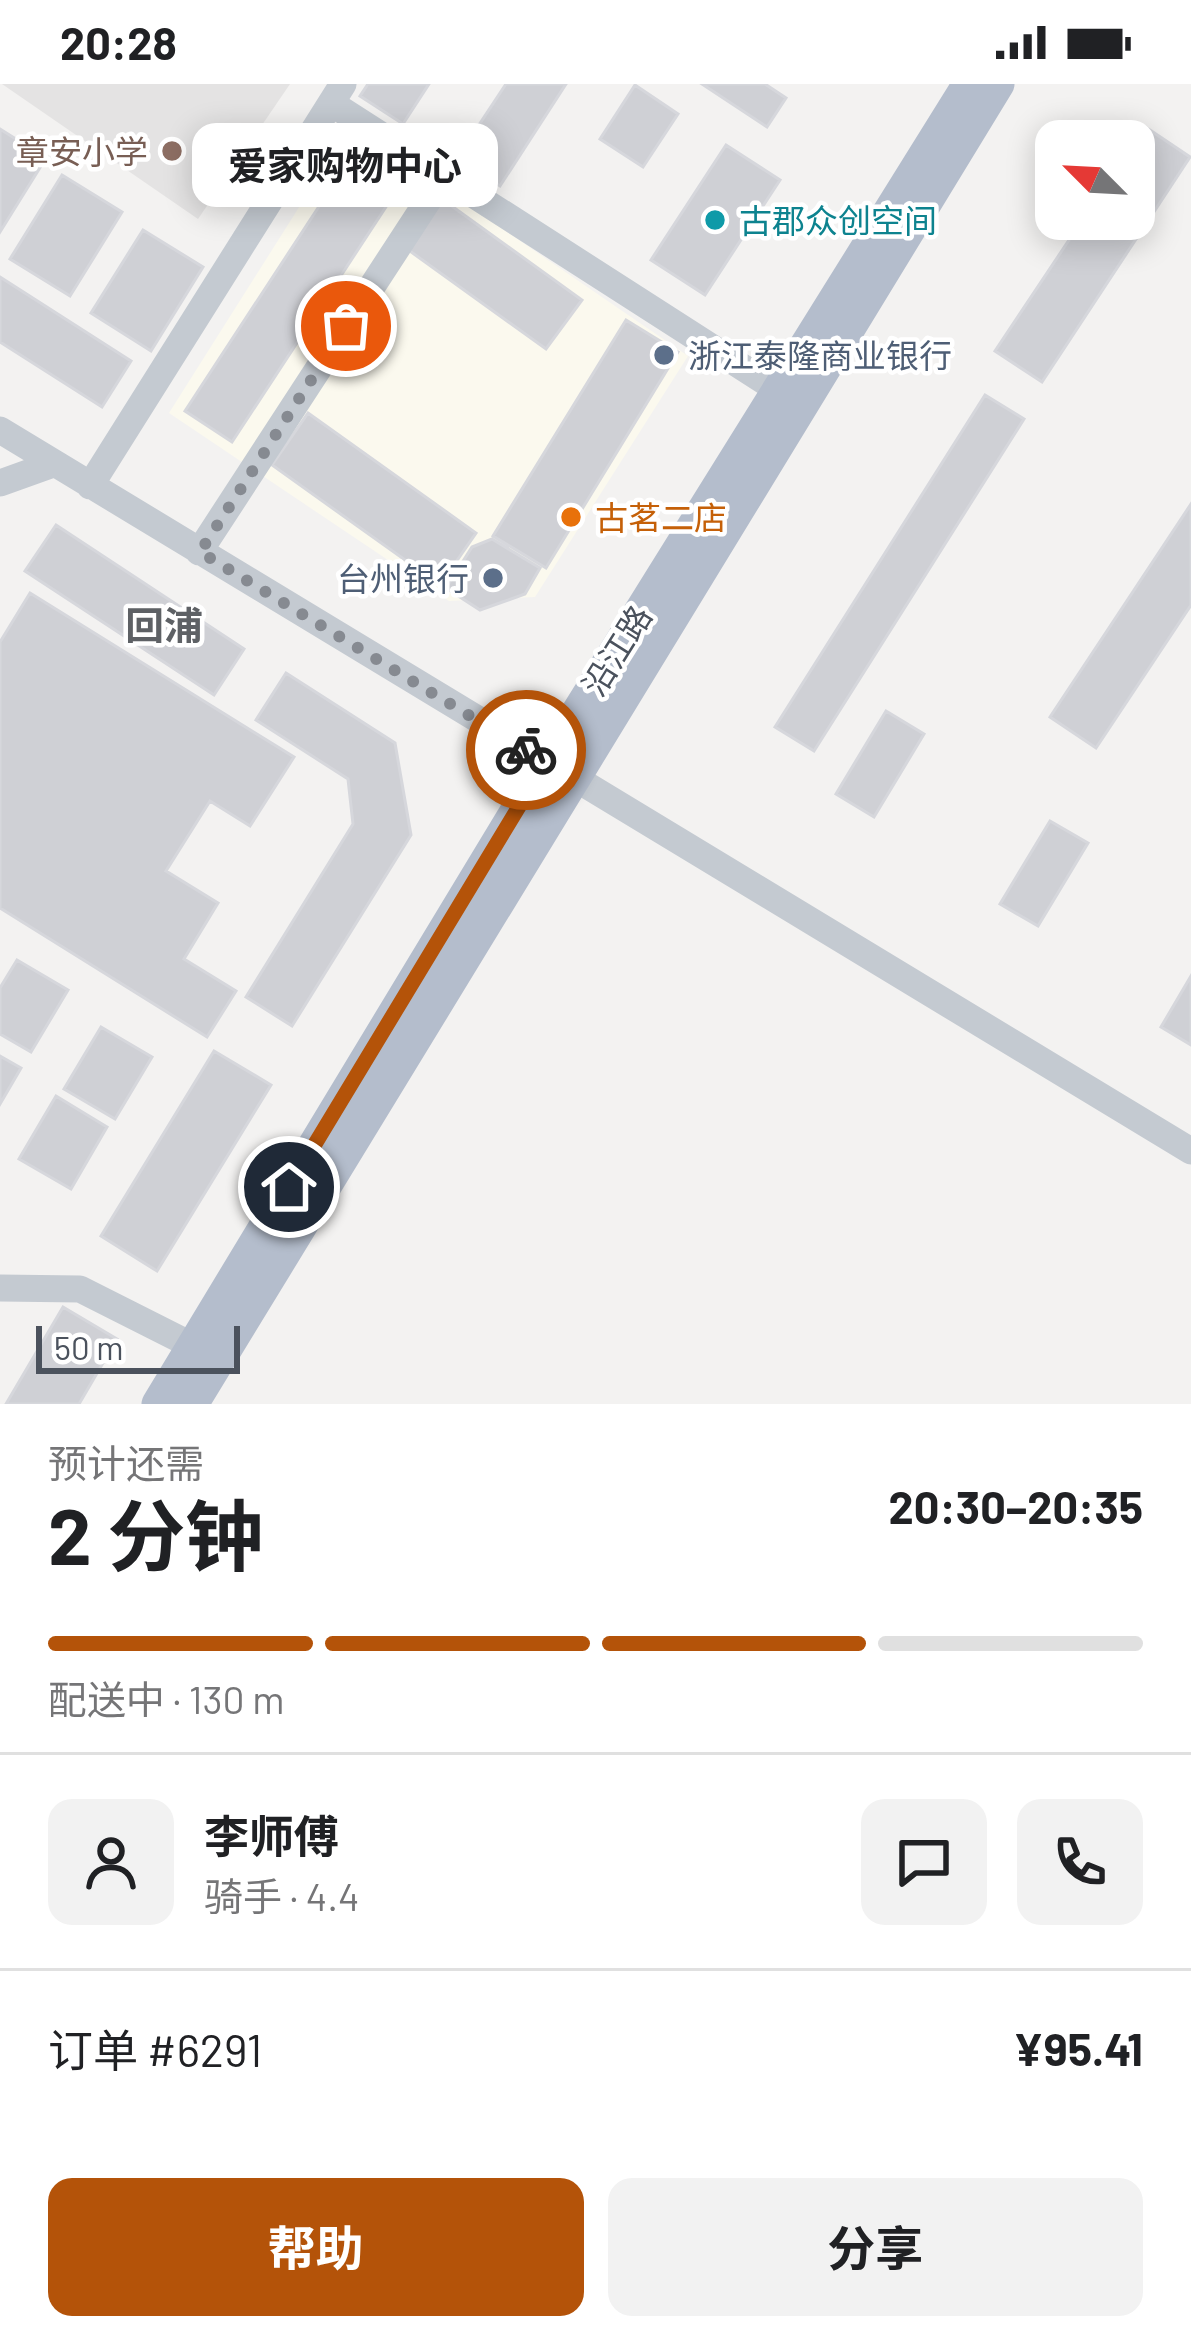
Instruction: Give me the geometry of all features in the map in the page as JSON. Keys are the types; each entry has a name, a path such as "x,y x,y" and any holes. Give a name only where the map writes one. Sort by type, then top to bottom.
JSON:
{"main road":[{"name":"沿江路","path":"192,1404 778,390 969,84"},
{"name":"沿江路","path":"158,1404 998,84"}],"street":[{"path":"90,486 337,94 444,176 778,390"},
{"path":"200,552 444,176"},
{"path":"0,430 1191,1151"},
{"path":"0,483 53,464"},
{"path":"0,1288 80,1289 193,1346"}],"shaded area":[{"name":"章安小学","path":"2,84 290,84 198,219"},
{"path":"351,125 688,356 535,597 449,601 169,413"}],"building":[{"path":"368,84 429,84 403,124 360,96"},
{"path":"506,84 566,84 500,186 457,158"},
{"path":"702,84 765,84 786,98 767,127"},
{"path":"635,85 678,114 643,167 600,139"},
{"path":"0,129 46,158 0,232"},
{"path":"1155,133 1190,157 1155,210"},
{"name":"古郡众创空间","path":"726,145 780,180 705,295 651,260"},
{"path":"352,156 399,187 232,442 185,411"},
{"path":"62,175 122,212 70,296 10,259"},
{"path":"442,199 582,300 546,349 407,249"},
{"path":"143,230 203,267 151,351 91,313"},
{"path":"1069,240 1135,240 1042,382 995,351"},
{"path":"0,277 131,361 102,407 0,342"},
{"path":"626,320 678,352 546,568 493,536"},
{"path":"985,395 1024,419 814,751 775,727"},
{"path":"308,413 476,533 440,585 272,465"},
{"path":"1191,504 1191,605 1096,748 1050,717"},
{"path":"56,525 244,649 214,695 25,571"},
{"name":"台州银行","path":"492,539 540,568 525,594 480,610 446,588 472,547"},
{"path":"30,593 294,757 250,826 210,801 166,871 218,903 184,959 236,991 207,1037 0,908 0,642"},
{"path":"286,673 395,743 411,835 292,1026 246,997 353,824 348,779 256,720"},
{"path":"886,711 924,734 874,817 836,794"},
{"path":"1050,821 1088,843 1038,926 1000,904"},
{"path":"17,960 68,990 31,1052 0,1034 0,988"},
{"path":"1191,976 1191,1045 1161,1027"},
{"path":"101,1027 152,1057 115,1119 64,1089"},
{"path":"214,1051 271,1085 157,1271 101,1236"},
{"path":"0,1056 21,1068 0,1104"},
{"path":"56,1096 107,1127 71,1189 19,1159"},
{"path":"63,1307 117,1339 79,1404 6,1404"}],"way so far":[{"path":"346,326 200,552 526,750"}],"place":[{"name":"章安小学","path":"172,151"},
{"name":"古郡众创空间","path":"715,220"},
{"name":"爱家购物中心","path":"346,326"},
{"name":"浙江泰隆商业银行","path":"664,355"},
{"name":"古茗二店","path":"571,517"},
{"name":"台州银行","path":"493,578"}],"district":[{"name":"回浦","path":"164,624"}],"route":[{"path":"289,1187 546,762 526,750"}]}
